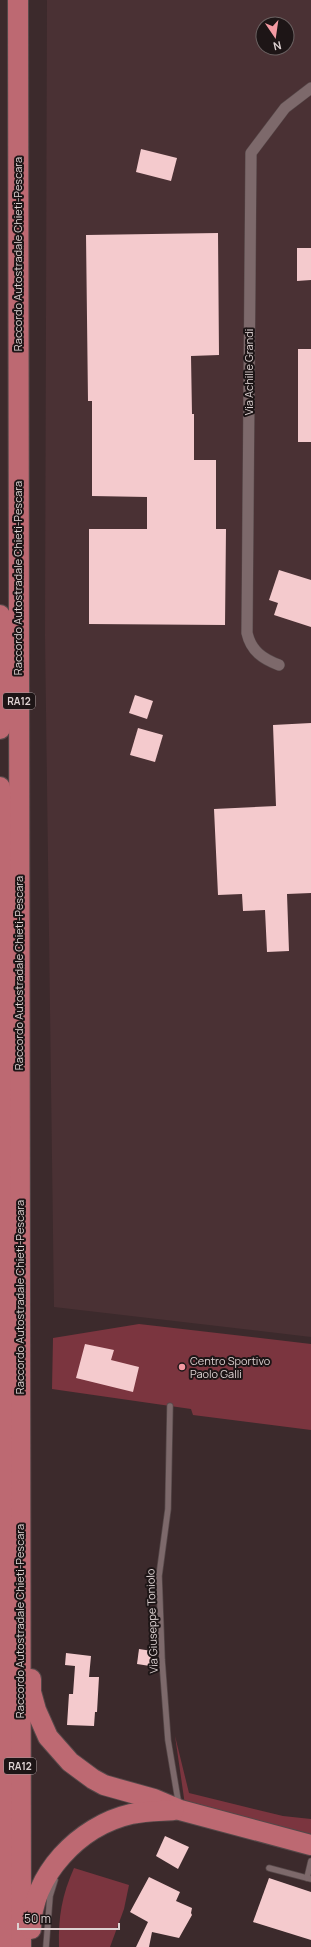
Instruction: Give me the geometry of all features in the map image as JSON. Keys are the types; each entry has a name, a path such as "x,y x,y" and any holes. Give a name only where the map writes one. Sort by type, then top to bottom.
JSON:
{"highway":[{"name":"Raccordo Autostradale Chieti-Pescara","path":"18,0 21,1947"},
{"name":"Raccordo Autostradale Chieti-Pescara","path":"0,615 0,729"},
{"name":"Raccordo Autostradale Chieti-Pescara","path":"0,787 2,1947"},
{"path":"20,1584 30,1604 31,1692 39,1719 48,1737 70,1762 98,1782 116,1789 154,1799 180,1810 311,1845"},
{"path":"31,1947 33,1910 40,1888 57,1862 82,1838 107,1823 130,1814 180,1810"}],"street":[{"name":"Via Achille Grandi","path":"278,665 265,660 255,651 249,643 247,633 251,153 285,108 311,88"}],"lane":[{"name":"Via Giuseppe Toniolo","path":"170,1406 168,1509 159,1576 162,1660 168,1740 180,1810"},
{"path":"67,1861 82,1838"},
{"path":"269,1868 309,1879 311,1861"},
{"path":"46,1947 50,1896 59,1873"}],"shaded area":[{"path":"47,0 311,0 311,1337 54,1307 45,636"},
{"name":"Centro Sportivo Paolo Galli","path":"139,1324 311,1344 311,1430 193,1415 191,1409 52,1389 53,1338"},
{"path":"175,1736 189,1793 283,1816 311,1819 311,1836 185,1805"},
{"path":"74,1868 129,1885 124,1909 110,1947 59,1947 60,1916 66,1888"}],"building":[{"path":"141,149 177,158 171,181 136,172"},
{"path":"218,233 219,355 191,356 192,414 194,414 194,460 216,460 216,529 226,529 225,625 89,624 89,529 147,529 147,497 92,496 92,401 88,401 86,235"},
{"path":"297,248 311,248 311,280 297,281"},
{"path":"298,349 311,349 311,442 298,442"},
{"path":"279,570 311,580 311,627 274,615 278,603 269,600"},
{"path":"135,695 153,701 147,719 129,713"},
{"path":"311,723 311,893 287,894 289,951 267,952 265,910 243,911 242,894 218,895 214,809 276,806 273,725"},
{"path":"138,728 163,735 155,762 130,755"},
{"path":"85,1344 114,1350 111,1360 139,1367 133,1392 76,1378"},
{"path":"139,1649 152,1651 150,1666 137,1664"},
{"path":"66,1653 91,1656 89,1677 99,1677 97,1712 95,1712 94,1726 67,1725 69,1694 73,1694 75,1666 65,1665"},
{"path":"165,1836 189,1847 178,1869 156,1856"},
{"path":"149,1877 180,1892 176,1901 192,1908 192,1915 179,1938 152,1932 149,1947 136,1947 148,1922 130,1912"},
{"path":"269,1878 311,1892 311,1940 253,1922"}],"place":[{"name":"Centro Sportivo Paolo Galli","path":"182,1367"}]}
